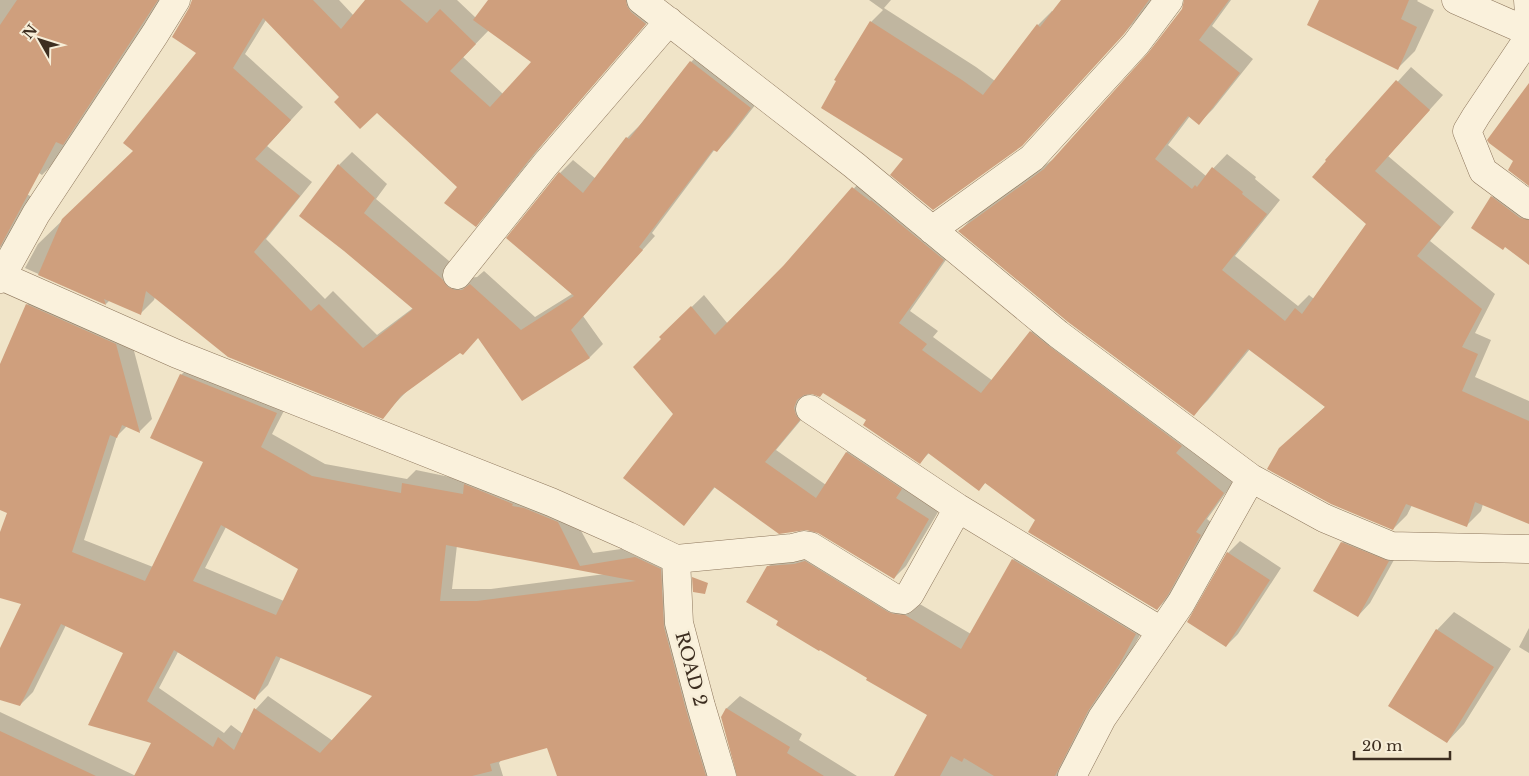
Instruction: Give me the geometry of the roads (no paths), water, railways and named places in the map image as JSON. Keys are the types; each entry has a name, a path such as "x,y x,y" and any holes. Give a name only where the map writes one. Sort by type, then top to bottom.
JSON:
{"street":[{"path":"176,0 36,214 0,277 178,354 550,502 676,559 792,548 804,545 810,546 896,599 903,600 910,594 958,508"},
{"path":"641,0 854,165 1058,334 1251,478 1324,518 1391,546 1529,549"},
{"path":"932,230 1032,158 1136,44 1168,0"},
{"path":"1456,0 1529,32"},
{"path":"1528,0 1529,14"},
{"path":"457,275 545,165 669,22"},
{"path":"1529,37 1467,131 1483,171 1529,205"},
{"path":"810,409 958,508 1161,631"},
{"path":"1072,776 1102,718 1182,603 1251,478"},
{"name":"ROAD 2","path":"676,559 679,622 700,706 722,776"}]}
